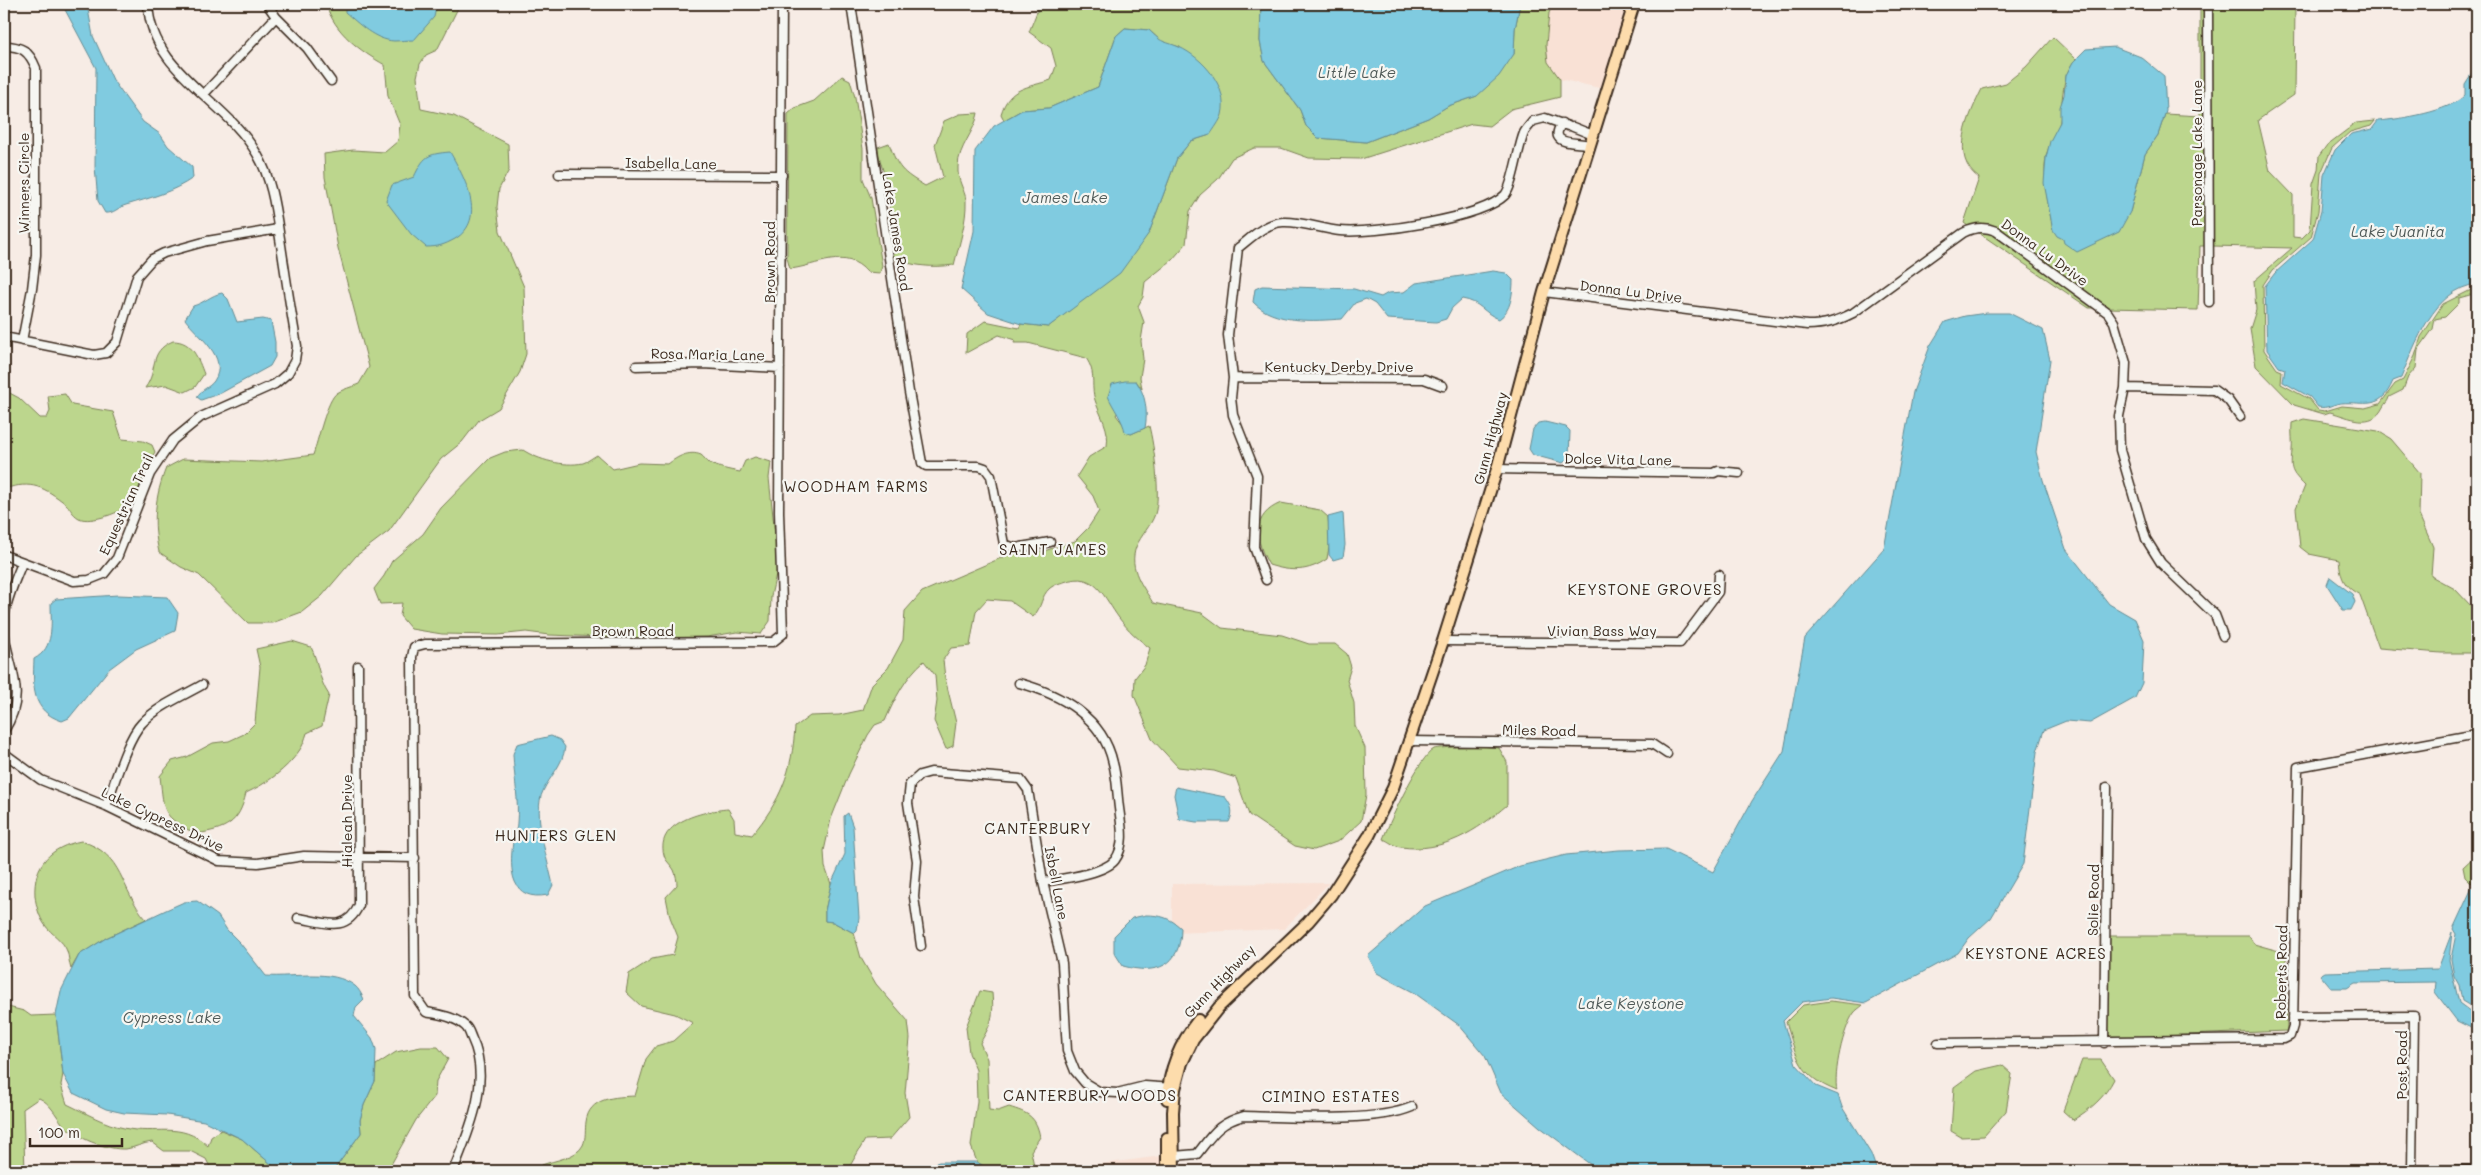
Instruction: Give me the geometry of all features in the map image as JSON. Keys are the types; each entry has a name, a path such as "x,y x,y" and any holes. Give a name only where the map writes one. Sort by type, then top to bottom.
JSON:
{"main road":[{"name":"Gunn Highway","path":"1167,1171 1172,1088 1182,1046 1199,1019 1229,987 1312,909 1348,869 1381,814 1393,788 1443,642 1497,469 1544,292 1634,4"},
{"name":"Gunn Highway","path":"1172,1088 1174,1171"}],"street":[{"name":"Equestrian Trail","path":"4,555 74,581 89,580 104,574 117,558 150,474 173,440 201,417 275,384 288,373 295,360 297,346 278,229 270,186 257,154 238,126 168,59 158,41 151,22 148,4"},
{"path":"267,4 276,17 307,48 331,81"},
{"name":"Brown Road","path":"453,1171 470,1130 477,1103 479,1076 477,1049 467,1027 454,1018 426,1012 415,996 412,657 414,647 425,644 773,642 783,634 779,512 782,4"},
{"name":"Lake James Road","path":"851,4 909,392 922,464 985,468 992,476 1001,538 1004,544 1015,548 1050,542"},
{"name":"Parsonage Lake Lane","path":"2208,4 2209,302"},
{"path":"204,94 276,17"},
{"name":"Winners Circle","path":"4,46 17,46 30,53 36,68 36,255 32,289 22,341"},
{"path":"1266,580 1254,547 1258,476 1233,415 1231,398 1233,378 1228,335 1238,248 1262,229 1283,222 1341,231 1373,230 1424,224 1467,212 1496,200 1506,194 1524,132 1533,121 1545,118 1568,125 1592,140"},
{"path":"1568,125 1557,131 1559,139 1563,142 1592,140"},
{"name":"Isabella Lane","path":"559,174 782,176"},
{"name":"Donna Lu Drive","path":"1544,292 1807,325 1824,325 1853,313 1963,233 1973,228 1987,227 1996,231 2108,313 2114,322 2123,346 2126,363 2125,388 2119,416 2120,450 2146,539 2161,563 2215,615 2223,636"},
{"path":"4,337 94,355 106,353 117,342 137,276 152,259 164,252 207,241 278,229"},
{"name":"Rosa Maria Lane","path":"636,366 702,364 780,368"},
{"name":"Kentucky Derby Drive","path":"1233,378 1424,379 1443,386"},
{"path":"2125,388 2214,390 2228,400 2240,417"},
{"name":"Dolce Vita Lane","path":"1497,469 1714,473 1718,471 1739,473"},
{"path":"4,730 15,700 15,676 6,642 4,619 22,563"},
{"name":"Vivian Bass Way","path":"1443,642 1680,643 1718,592 1719,575"},
{"name":"Hialeah Drive","path":"298,918 340,925 354,918 359,905 358,666"},
{"path":"1019,683 1044,690 1066,700 1084,715 1100,733 1113,762 1121,822 1122,840 1115,860 1098,870 1043,882"},
{"path":"106,806 140,724 154,712 202,685"},
{"name":"Roberts Road","path":"1938,1043 2104,1043 2284,1039 2290,1036 2293,1031 2298,767 2477,734"},
{"name":"Miles Road","path":"1408,741 1652,744 1666,754"},
{"name":"Lake Cypress Drive","path":"4,753 41,780 106,806 219,861 258,863 304,856 415,858"},
{"name":"Isbell Lane","path":"921,946 914,897 917,860 908,803 910,784 920,775 931,772 1020,779 1028,790 1043,882 1062,963 1067,1051 1075,1071 1085,1083 1100,1092 1117,1094 1146,1086 1172,1088"},
{"name":"Solie Road","path":"2104,1043 2107,787"},
{"name":"Post Road","path":"2293,1017 2414,1016 2412,1170 2477,1170"},
{"path":"1174,1156 1196,1154 1220,1125 1244,1116 1367,1116 1400,1112 1412,1107"}],"shaded area":[{"path":"1520,4 1628,4 1604,89 1532,73"},
{"path":"1329,883 1284,929 1172,933 1172,884"},
{"path":"1162,1156 1162,1171 1047,1171"}],"green space":[{"path":"326,4 460,4 437,50 426,55 420,64 417,77 421,109 454,116 508,144 509,170 499,189 497,207 500,231 524,287 526,354 520,372 499,408 479,420 462,442 441,459 389,531 356,556 322,596 302,612 272,623 248,623 199,575 181,567 159,552 155,520 157,499 166,468 183,459 261,462 313,455 326,412 333,397 339,392 359,384 369,367 338,248 325,177 324,154 353,150 385,152 398,141 400,125 388,96 385,65 366,54 349,40 335,23"},
{"path":"1040,4 1261,4 1260,41 1264,61 1300,110 1306,126 1319,138 1366,142 1428,118 1448,106 1477,96 1514,54 1515,29 1520,4 1553,4 1549,13 1546,45 1548,62 1560,79 1560,97 1511,109 1489,126 1472,124 1361,159 1309,158 1281,148 1254,148 1232,158 1218,179 1200,195 1190,211 1186,244 1172,260 1145,282 1143,297 1138,306 1144,322 1141,341 1143,359 1140,377 1142,389 1136,381 1116,415 1131,434 1149,426 1155,458 1157,506 1149,527 1136,547 1134,555 1135,570 1141,584 1153,603 1202,613 1222,628 1282,635 1309,644 1335,644 1347,654 1351,667 1347,680 1354,703 1355,726 1365,748 1366,795 1361,821 1339,841 1314,850 1295,846 1249,815 1236,778 1214,771 1178,767 1152,739 1134,695 1135,678 1145,665 1150,648 1126,626 1098,588 1092,583 1075,579 1053,586 1045,595 1033,617 1010,601 987,599 976,611 970,646 951,648 943,660 945,678 956,723 953,746 946,749 934,721 937,701 935,675 924,661 906,681 885,721 875,725 868,735 849,774 831,819 824,851 825,867 831,884 825,911 825,921 833,922 854,933 861,958 876,984 908,1021 910,1038 905,1093 909,1117 890,1139 865,1140 847,1171 541,1171 542,1165 571,1156 580,1149 585,1140 588,1114 598,1103 611,1098 635,1096 646,1059 656,1046 673,1041 693,1023 675,1014 641,1006 626,992 629,974 652,959 673,955 678,937 670,917 666,897 677,885 677,882 674,870 665,858 663,846 666,836 672,828 693,816 728,809 734,819 735,832 752,835 771,810 783,785 791,758 795,727 810,716 839,715 863,710 872,684 888,668 903,640 905,611 922,592 1015,552 1044,551 1075,541 1088,528 1099,511 1093,496 1077,476 1089,457 1107,446 1108,440 1106,428 1094,394 1091,369 1086,358 1028,343 1014,343 1015,340 999,335 966,353 967,334 985,321 1019,328 1021,324 1048,327 1093,292 1149,233 1177,158 1191,141 1210,135 1180,47 1162,42 1149,30 1125,28 1116,36 1098,87 1049,108 1022,110 1004,120 1001,114 1009,98 1014,93 1027,87 1051,80 1056,66 1051,48 1029,32"},
{"path":"2200,4 2205,4 2205,246 2200,246 2198,310 2107,308 1997,228 1987,224 1968,226 1964,223 1979,178 1970,169 1965,159 1963,147 1967,123 1977,99 1982,89 2006,83 2026,67 2053,37 2076,59 2071,65 2065,80 2059,125 2046,157 2045,184 2053,230 2130,212 2145,154 2158,135 2165,114 2200,116"},
{"path":"2212,4 2295,4 2294,95 2258,120 2270,171 2293,195 2293,237 2302,238 2310,230 2313,184 2318,170 2319,156 2327,145 2356,123 2375,121 2371,126 2350,132 2332,148 2321,173 2318,211 2311,237 2273,270 2263,285 2264,350 2277,369 2282,371 2281,384 2309,399 2318,410 2325,411 2342,406 2365,408 2380,404 2395,384 2403,380 2415,356 2421,337 2443,304 2477,287 2477,293 2459,298 2459,303 2445,317 2435,319 2433,329 2418,350 2416,368 2408,377 2403,390 2389,397 2378,414 2373,418 2366,420 2352,419 2330,412 2324,414 2294,405 2256,366 2250,329 2256,310 2254,281 2292,248 2212,246"},
{"path":"842,76 850,80 855,97 863,149 863,179 871,198 882,266 880,273 867,272 859,265 841,259 790,269 787,258 788,114 795,108 814,101"},
{"path":"978,113 974,127 959,160 959,177 966,200 966,208 954,265 923,266 893,259 890,204 878,147 889,143 895,159 902,169 925,186 943,177 935,145 944,121 960,114"},
{"path":"1976,231 1987,231 1994,234 2095,308 2089,308"},
{"path":"173,341 190,347 197,357 204,374 195,387 185,392 166,385 145,388 152,375 156,356 165,345"},
{"path":"4,390 19,398 40,418 47,418 50,411 48,396 65,394 72,405 113,412 122,439 143,441 152,445 155,452 145,468 141,487 132,503 114,513 98,518 84,519 79,518 66,504 44,489 22,485 4,489"},
{"path":"2304,419 2378,431 2391,439 2420,473 2419,515 2433,547 2431,576 2455,589 2472,607 2477,603 2477,649 2475,653 2441,653 2379,648 2360,595 2346,585 2339,560 2309,554 2300,547 2296,508 2305,486 2292,470 2292,423"},
{"path":"523,450 544,460 568,464 583,463 597,455 613,469 639,463 668,464 679,457 692,453 701,455 709,463 740,472 745,461 755,457 771,462 769,478 778,565 771,596 770,621 761,634 737,632 707,637 629,638 549,635 526,632 498,635 442,634 411,629 400,616 402,603 380,604 374,589 392,561 423,534 441,508 490,458 505,452"},
{"path":"1281,503 1320,510 1328,517 1330,541 1327,559 1299,570 1269,565 1261,547 1258,530 1264,514"},
{"path":"292,641 311,647 325,689 329,695 322,726 307,733 294,758 282,770 268,781 246,793 239,812 230,823 215,830 196,834 177,823 167,812 164,806 160,776 172,761 187,757 213,743 229,741 244,734 255,723 260,667 256,649"},
{"path":"1481,746 1499,748 1507,762 1507,805 1496,815 1471,831 1458,838 1431,847 1401,847 1383,839 1413,776 1428,754 1437,748"},
{"path":"81,841 106,854 114,863 137,908 146,919 106,938 79,955 71,969 65,947 39,915 35,900 35,885 37,875 46,859 61,848"},
{"path":"2477,854 2477,878 2471,883 2465,877 2463,867"},
{"path":"2108,936 2249,936 2254,944 2286,953 2287,1031 2107,1038"},
{"path":"980,991 992,993 993,1008 991,1019 980,1043 987,1059 989,1110 998,1111 1009,1107 1030,1116 1036,1124 1040,1137 1031,1151 1035,1171 991,1171 977,1162 971,1146 977,1101 976,1070 969,1053 966,1027"},
{"path":"1831,1001 1863,1005 1854,1013 1846,1029 1836,1074 1837,1091 1815,1079 1801,1064 1786,1022 1803,1005"},
{"path":"4,1006 24,1011 31,1016 56,1015 63,1074 61,1085 67,1104 109,1124 136,1130 168,1130 188,1133 208,1146 211,1137 221,1130 242,1139 279,1171 217,1171 211,1169 206,1159 190,1151 164,1151 152,1142 126,1149 101,1145 75,1134 39,1098 23,1109 25,1171 4,1171"},
{"path":"421,1047 438,1047 448,1059 436,1081 435,1096 416,1120 389,1168 386,1171 333,1171 361,1133 360,1120 364,1105 375,1081 376,1065 396,1052"},
{"path":"2082,1060 2101,1060 2114,1079 2097,1102 2073,1120 2063,1111"},
{"path":"2002,1065 2012,1074 2006,1111 1984,1136 1961,1137 1951,1131 1954,1087 1976,1071"}],"water":[{"path":"62,4 87,4 93,36 114,82 143,122 160,134 168,146 192,167 193,178 169,191 105,213 98,201 95,167 96,68"},
{"path":"345,4 437,4 434,17 414,40 394,41 380,38 362,26 345,12"},
{"name":"Little Lake","path":"1261,4 1520,4 1515,29 1514,54 1499,76 1477,96 1448,106 1428,118 1366,142 1318,138 1306,126 1300,110 1264,61 1260,41"},
{"name":"James Lake","path":"1125,28 1149,30 1160,40 1179,47 1197,58 1218,84 1222,94 1222,115 1210,135 1191,141 1177,158 1149,233 1120,273 1048,327 1021,324 988,313 961,289 974,231 975,151 994,126 1022,110 1049,108 1098,87 1116,36"},
{"path":"2115,47 2141,57 2164,76 2166,111 2158,135 2145,154 2130,212 2119,232 2077,252 2064,243 2063,239 2057,236 2053,230 2044,183 2046,158 2050,141 2060,122 2060,107 2064,95 2066,75 2073,62 2086,49"},
{"name":"Lake Juanita","path":"2477,65 2477,284 2462,288 2449,296 2438,307 2420,335 2401,378 2393,381 2383,397 2371,403 2341,403 2327,407 2318,407 2310,397 2283,382 2285,369 2279,367 2267,350 2265,286 2275,273 2313,239 2321,211 2324,175 2335,150 2351,134 2372,129 2378,121 2424,114 2458,101 2465,95 2465,84"},
{"path":"450,152 461,173 470,197 472,209 470,220 465,231 455,239 434,247 426,247 411,234 386,201 392,185 414,177 427,157"},
{"path":"1493,271 1506,273 1513,280 1509,307 1499,319 1478,305 1462,299 1452,308 1446,319 1436,322 1387,319 1375,304 1366,299 1355,303 1342,319 1319,320 1283,318 1262,309 1253,302 1255,289 1262,286 1354,289 1381,297 1388,293 1404,292 1416,283"},
{"path":"222,293 228,299 237,322 263,319 271,321 275,342 275,357 270,366 221,393 201,400 197,397 214,381 218,372 218,364 210,347 185,319 193,306"},
{"name":"Lake Keystone","path":"2009,313 2043,330 2050,360 2036,452 2043,480 2066,549 2109,604 2135,619 2144,640 2142,683 2135,698 2090,723 2066,721 2044,730 2037,752 2023,864 1991,918 1969,938 1958,953 1866,1003 1831,998 1802,1002 1783,1021 1796,1064 1816,1086 1838,1095 1842,1107 1871,1154 1877,1171 1599,1171 1540,1127 1501,1093 1485,1056 1459,1025 1413,992 1377,973 1368,956 1425,906 1520,866 1566,855 1619,850 1666,849 1713,872 1752,801 1784,751 1805,638 1884,549 1913,392 1930,346 1945,322 1965,316"},
{"path":"1136,381 1142,392 1146,410 1145,428 1131,434 1125,432 1108,396 1112,384"},
{"path":"1545,422 1566,427 1570,431 1569,458 1563,463 1533,455 1529,449 1533,429 1538,423"},
{"path":"1343,513 1345,545 1343,557 1333,560 1329,555 1328,517"},
{"path":"2330,577 2352,594 2355,602 2351,610 2343,610 2327,585"},
{"path":"118,595 167,597 178,613 175,631 136,649 109,669 69,718 62,721 52,717 39,704 34,688 34,659 46,649 49,642 51,603 56,599"},
{"path":"551,736 560,740 565,747 562,759 543,791 540,800 540,824 553,885 548,895 536,896 526,894 520,889 515,882 513,873 512,853 517,825 517,797 513,754 517,744"},
{"path":"1176,787 1225,797 1232,809 1229,822 1196,822 1179,819 1174,795"},
{"path":"848,813 853,827 859,918 857,930 854,933 833,922 825,921 825,911 831,884 845,854 844,816"},
{"path":"2477,883 2477,1010 2462,1001 2451,959 2456,934 2453,929 2471,890"},
{"name":"Cypress Lake","path":"197,901 218,916 227,930 240,943 266,976 324,975 335,977 346,980 355,986 364,999 356,1007 354,1016 372,1038 376,1049 375,1081 364,1105 360,1120 361,1133 333,1171 279,1171 242,1139 204,1121 167,1115 124,1113 106,1109 73,1093 63,1074 56,1015 61,991 79,955 106,938 166,910 184,902"},
{"path":"1146,915 1165,918 1181,928 1177,952 1171,960 1156,968 1135,969 1123,966 1114,952 1114,936 1132,918"},
{"path":"2452,932 2449,960 2459,1003 2471,1012 2477,1013 2477,1031 2457,1021 2435,992 2436,982 2355,983 2347,988 2331,988 2320,975 2325,972 2438,969"},
{"path":"939,1162 977,1162 991,1171 913,1171"}],"district":[{"name":"WOODHAM FARMS","path":"856,486"},
{"name":"SAINT JAMES","path":"1053,549"},
{"name":"KEYSTONE GROVES","path":"1645,589"},
{"name":"CANTERBURY","path":"1038,828"},
{"name":"HUNTERS GLEN","path":"556,835"},
{"name":"KEYSTONE ACRES","path":"2036,953"},
{"name":"CANTERBURY WOODS","path":"1090,1095"},
{"name":"CIMINO ESTATES","path":"1331,1096"}]}
